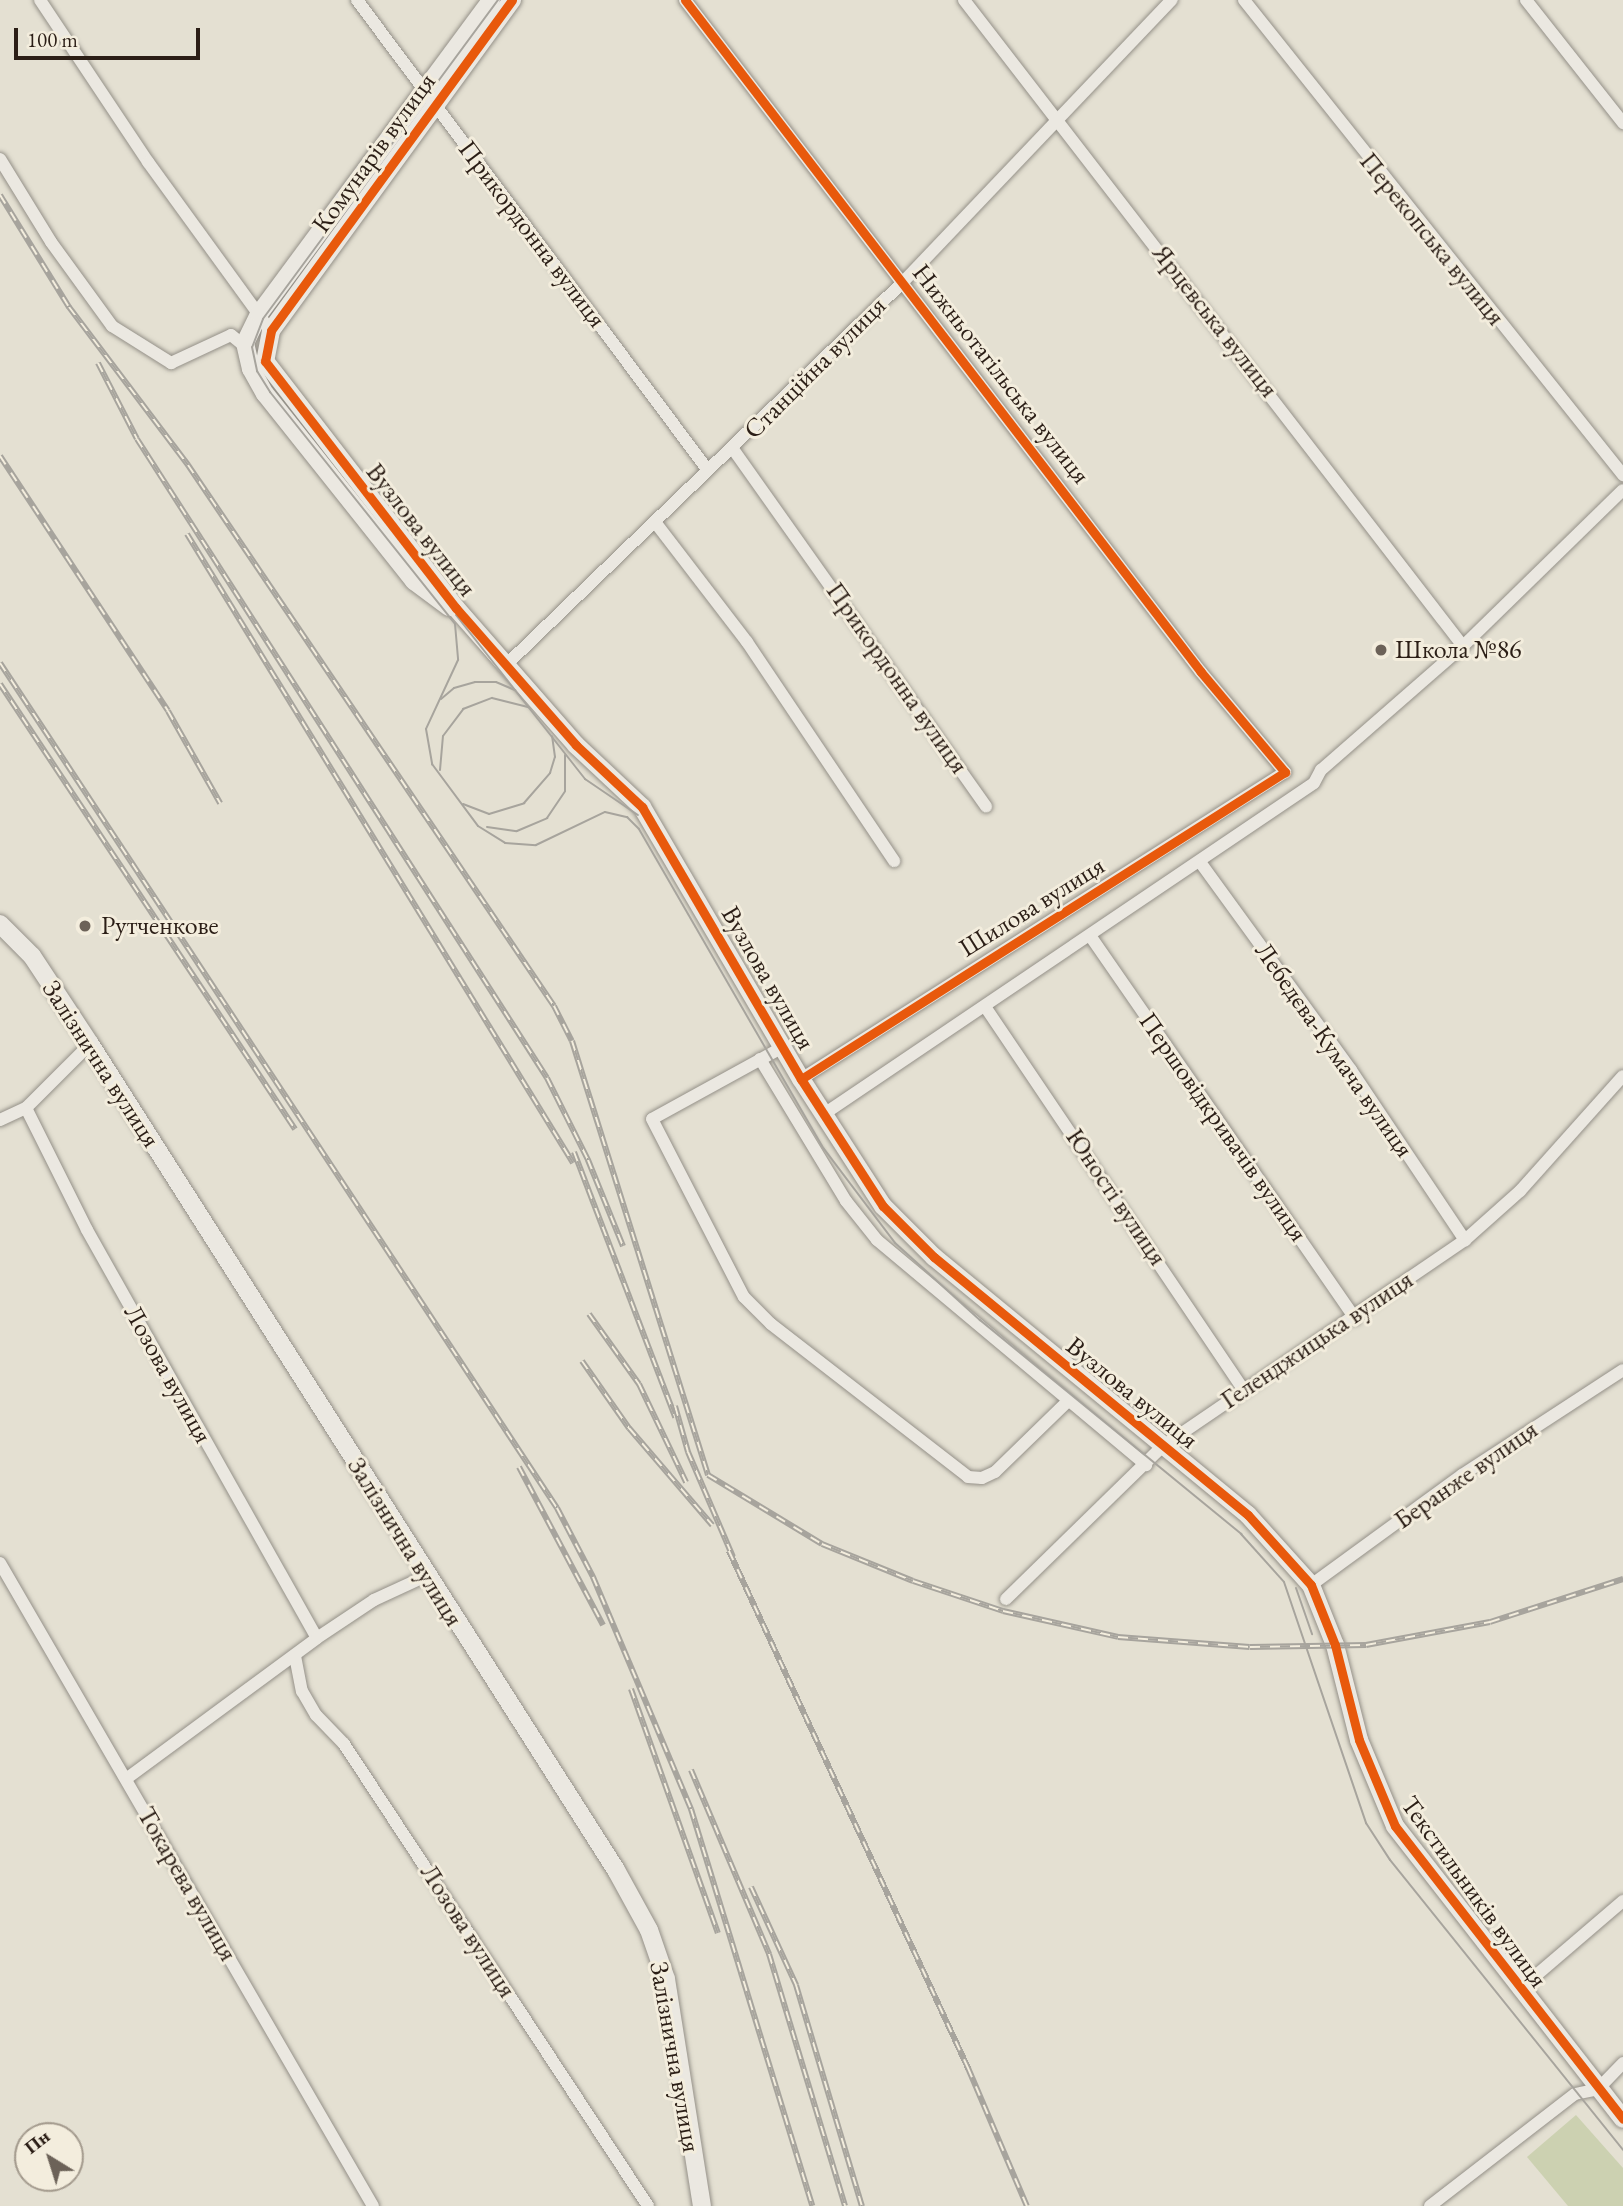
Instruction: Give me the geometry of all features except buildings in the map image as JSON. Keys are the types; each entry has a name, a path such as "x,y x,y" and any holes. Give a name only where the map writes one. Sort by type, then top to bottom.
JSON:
{"street":[{"path":"40,0 148,162 271,331 265,361"},
{"name":"Прикордонна вулиця","path":"357,0 706,468"},
{"name":"Комунарів вулиця","path":"271,331 429,98 491,0"},
{"name":"Комунарів вулиця","path":"246,339 259,314 429,98 512,0"},
{"name":"Нижньотагільська вулиця","path":"685,0 904,281 1201,672 1285,772"},
{"name":"Ярцевська вулиця","path":"964,0 1463,646"},
{"name":"Станційна вулиця","path":"506,665 655,522 706,468 733,449 904,281 1172,0"},
{"name":"Перекопська вулиця","path":"1244,0 1623,475"},
{"path":"1526,0 1623,123"},
{"path":"0,159 51,242 112,327 171,363 231,335 246,339"},
{"name":"Вузлова вулиця","path":"246,339 252,357 265,361 456,608 655,825 802,1079 883,1206 919,1244 1248,1515 1311,1585"},
{"name":"Вузлова вулиця","path":"246,339 257,382 298,436 414,581 456,608"},
{"name":"Прикордонна вулиця","path":"733,449 986,806"},
{"name":"Шилова вулиця","path":"824,1114 986,1008 1314,783 1321,771 1463,646 1623,490"},
{"path":"655,522 747,642 894,861"},
{"name":"Шилова вулиця","path":"802,1079 1285,772"},
{"name":"Лебедєва-Кумача вулиця","path":"1200,862 1351,1070 1465,1240"},
{"name":"Залізнична вулиця","path":"0,924 32,956 90,1044 426,1576 616,1870 649,1930 666,1979 702,2206"},
{"name":"Першовідкривачів вулиця","path":"1091,937 1355,1318"},
{"name":"Юності вулиця","path":"986,1008 1243,1389"},
{"path":"2,1117 26,1108 90,1044"},
{"name":"Вузлова вулиця","path":"783,1047 652,1119 744,1297 771,1324 968,1477 982,1479 995,1472 1068,1401"},
{"path":"760,1059 846,1201 877,1240 1146,1465"},
{"name":"Геленджицька вулиця","path":"1006,1599 1163,1446 1243,1389 1355,1318 1465,1240 1520,1191 1623,1076"},
{"name":"Лозова вулиця","path":"26,1108 87,1230 317,1638"},
{"name":"Беранже вулиця","path":"1311,1585 1462,1475 1623,1370"},
{"name":"Токарева вулиця","path":"0,1563 373,2206"},
{"path":"126,1779 317,1638 374,1600 426,1576"},
{"name":"Текстильників вулиця","path":"1311,1585 1382,1801 1413,1852 1623,2119"},
{"name":"Лозова вулиця","path":"295,1656 302,1691 316,1714 344,1744 648,2206"},
{"path":"1519,1990 1623,1900"},
{"path":"1430,2206 1575,2094 1598,2089 1623,2063"}],"green space":[{"path":"1576,2115 1623,2168 1623,2206 1568,2206 1527,2157"}],"tram line":[{"path":"498,0 263,319 252,347 257,371 270,392 455,624 458,660 426,729 432,764 478,826 505,843 536,845 605,812 627,817 639,829 824,1149 895,1243 980,1320 1241,1534 1284,1582 1366,1823 1390,1860 1623,2150"},
{"path":"456,615 585,779 638,815"},
{"path":"441,699 454,688 475,682 496,682 515,690"},
{"path":"440,770 443,736 463,709 492,698 529,707"},
{"path":"463,804 489,814 524,803 550,773 555,757 552,736"},
{"path":"487,827 517,831 547,818 565,791 565,755"},
{"path":"1296,1588 1312,1634"}],"railway":[{"path":"0,195 69,307 188,465 554,1006 572,1041 708,1475 822,1544 913,1581 1003,1611 1118,1637 1250,1647 1366,1645 1490,1622 1623,1579"},
{"path":"98,363 137,439 547,1078 588,1160 623,1246"},
{"path":"0,456 168,711 220,803"},
{"path":"187,534 573,1163"},
{"path":"0,663 557,1508 593,1577 691,1809 812,2206"},
{"path":"0,684 295,1129"},
{"path":"574,1152 675,1417"},
{"path":"589,1314 639,1384 686,1482"},
{"path":"582,1361 629,1428 712,1525"},
{"path":"675,1406 688,1452 733,1557"},
{"path":"519,1467 603,1625"},
{"path":"729,1551 968,2068 1027,2206"},
{"path":"631,1689 718,1933"},
{"path":"691,1770 769,1954 845,2206"},
{"path":"751,1887 796,1985 862,2206"}],"cycle path":[{"path":"512,0 271,331 265,361 456,608 576,745 642,807 801,1079 883,1206 934,1257 1248,1515 1311,1585 1335,1645 1359,1740 1395,1826 1623,2119"},
{"path":"685,0 1201,672 1285,772 801,1079"}],"place":[{"name":"Школа №86","path":"1381,650"},
{"name":"Рутченкове","path":"85,926"}]}
